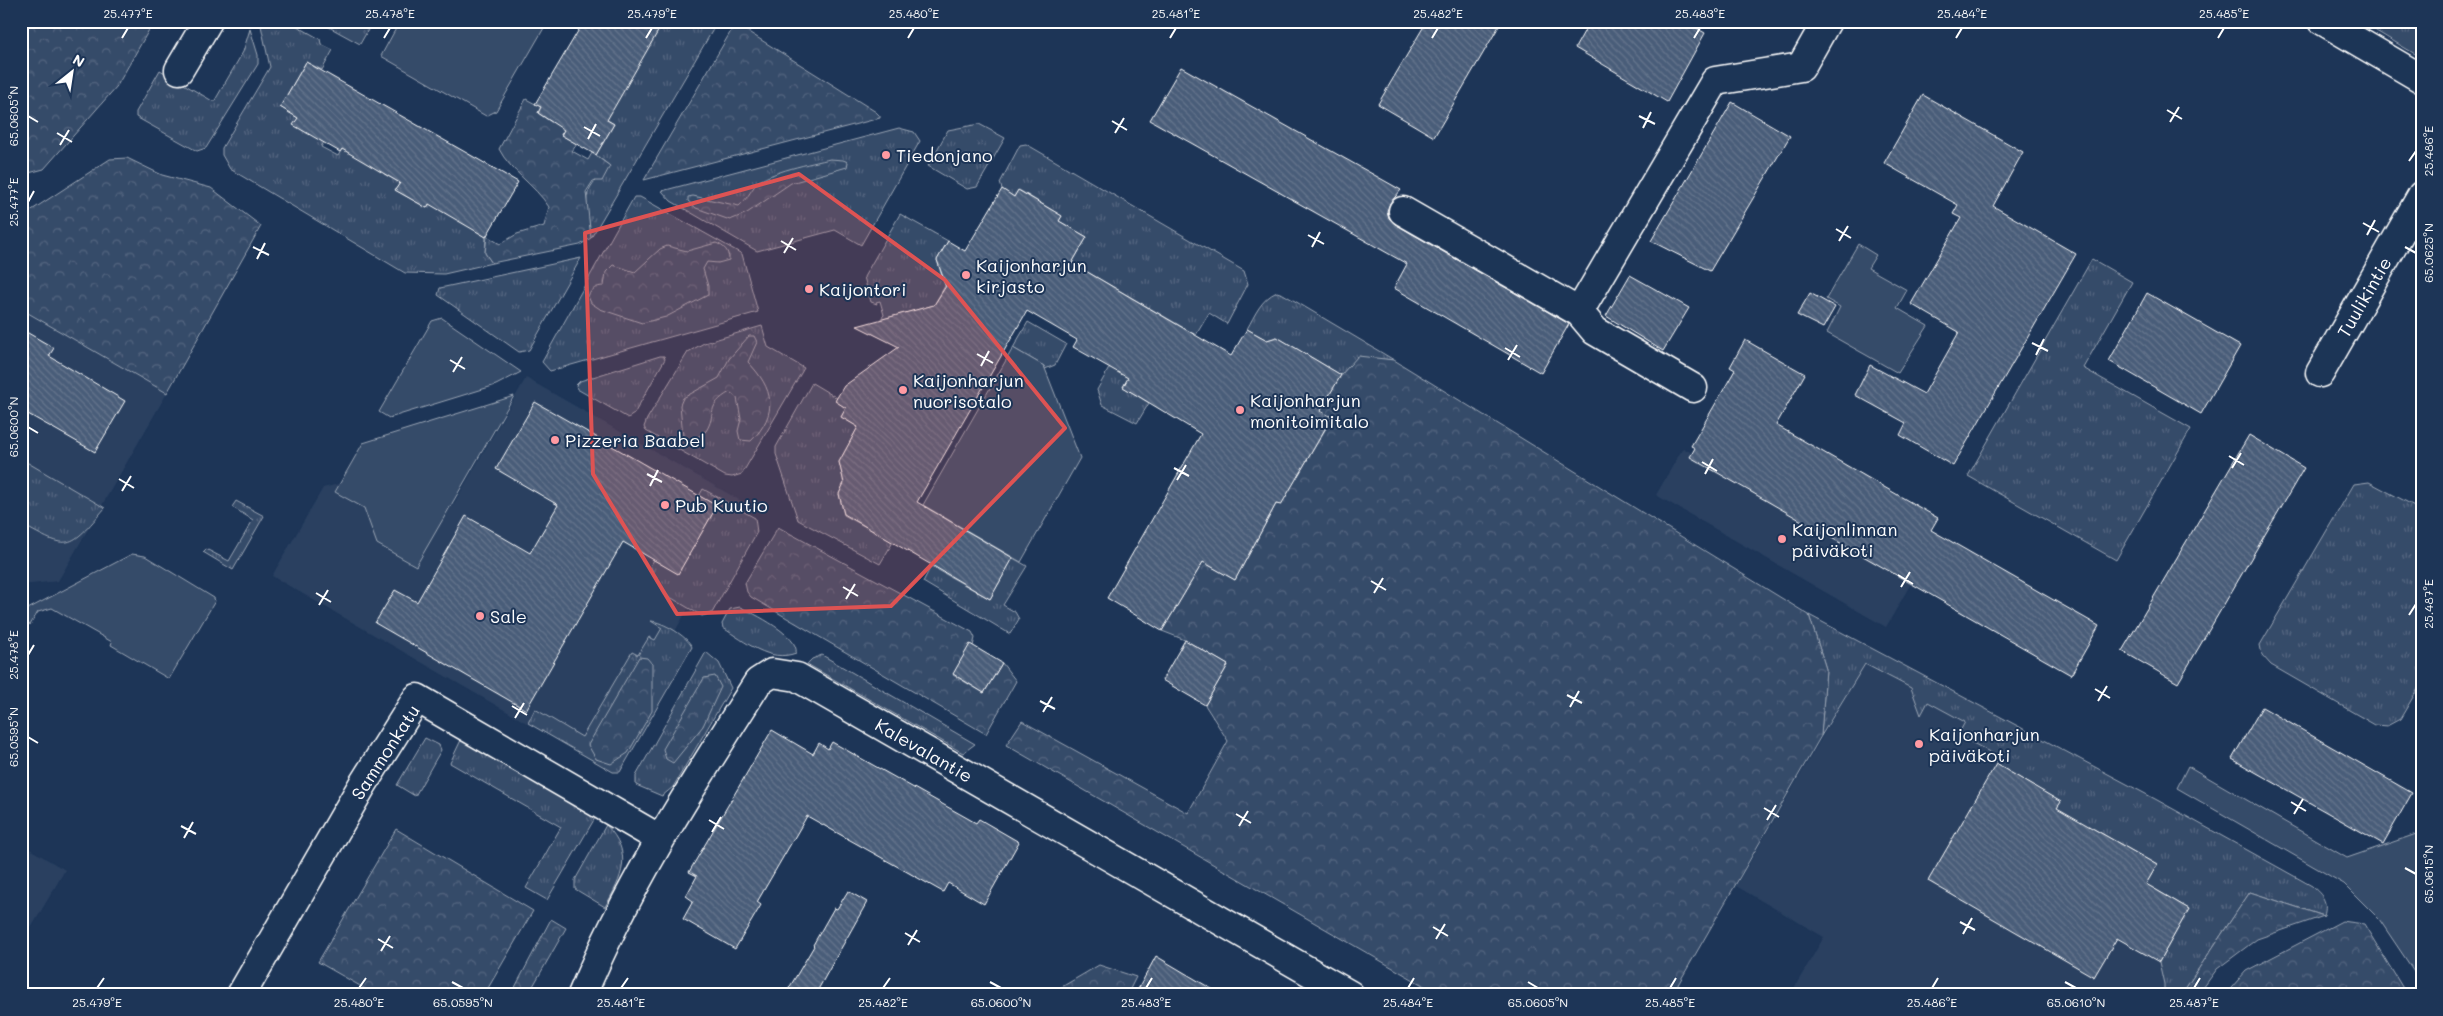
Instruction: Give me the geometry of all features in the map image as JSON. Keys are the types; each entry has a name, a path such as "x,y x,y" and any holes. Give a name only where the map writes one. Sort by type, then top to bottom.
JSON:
{"street":[{"path":"179,70 208,21"},
{"path":"1579,312 1715,81 1802,67 1827,21"},
{"path":"2322,21 2422,79"},
{"name":"Tuulikintie","path":"2320,373 2422,195"},
{"path":"1403,211 1579,312 1595,331 1693,388"},
{"name":"Kalevalantie","path":"582,995 604,941 660,839 758,682 772,673 797,677 1350,995"},
{"name":"Sammonkatu","path":"241,995 363,784 416,698 660,839"},
{"name":"Kalevalantie","path":"564,995 604,941"}],"highlighted area":[{"path":"799,174 945,280 1065,428 891,606 677,614 593,474 585,233"}],"shaded area":[{"path":"21,309 167,393 58,581 21,585"},
{"path":"526,378 748,505 598,764 272,576 323,488 388,471 452,507"},
{"name":"Kaijonlinnan päiväkoti","path":"1683,448 1692,453 1690,457 1797,518 1819,519 1814,529 1866,558 1914,578 1886,627 1656,495"},
{"name":"Kaijonharjun päiväkoti","path":"1869,656 2172,833 2202,945 2173,995 1790,995 1824,937 1736,886"},
{"path":"21,844 65,870 21,945"}],"green space":[{"path":"21,21 154,21 117,86 44,169 21,175"},
{"path":"260,21 288,21 320,39 321,44 333,50 322,70 306,62 280,107 298,118 294,125 326,139 321,147 338,156 342,149 387,168 384,174 400,183 395,190 427,208 431,200 486,237 485,253 492,263 444,274 405,273 230,169 222,155 222,148 270,67"},
{"path":"318,21 373,21 360,44"},
{"path":"400,21 548,21 496,111 486,116 381,56"},
{"path":"664,21 718,21 591,238 587,198 593,183 610,166 596,155 614,124 601,116"},
{"path":"2359,21 2403,21 2422,32 2422,58"},
{"path":"734,26 742,28 876,112 880,118 644,180"},
{"path":"250,29 258,55 258,64 206,148 197,151 136,117 136,112 160,70 214,102 243,52"},
{"path":"526,99 541,107 538,113 551,122 568,123 561,135 577,144 572,151 588,160 592,153 610,166 602,181 593,181 586,192 591,238 580,245 492,263 485,253 487,236 500,244 517,234 544,226 549,207 509,164 499,149"},
{"path":"979,124 1005,138 977,187 967,189 928,166 948,130"},
{"path":"899,128 914,132 920,141 861,245 835,230 757,251 671,201 662,191"},
{"path":"1026,144 1244,271 1248,284 1227,324 1209,313 1196,335 1072,263 1087,237 1059,221 1062,216 1019,190 1014,197 1002,189 1000,183 1020,145"},
{"path":"127,158 162,175 211,188 261,226 167,393 21,309 21,217 110,159"},
{"path":"830,159 848,162 847,167 791,183 747,213 730,220 696,208 688,201 688,197 693,196 739,206 756,184 762,180 791,168"},
{"path":"634,197 640,197 742,254 758,312 550,371 542,362"},
{"path":"900,214 948,241 937,260 945,286 934,305 880,320 884,315 880,301 876,302 877,304 871,302 864,277"},
{"path":"716,243 726,249 729,260 718,263 707,262 703,269 708,286 708,295 666,317 642,323 600,309 591,303 588,296 594,288 604,286 606,272 613,265 635,272 660,249 667,246 687,251"},
{"path":"1858,244 1876,255 1868,268 1907,290 1897,308 1928,326 1898,373 1827,333 1840,307 1826,299"},
{"path":"581,258 529,350 519,352 438,295 440,288"},
{"path":"2092,259 2132,282 2083,368 2191,429 2116,560 1968,476"},
{"path":"1277,292 1394,360 1358,357 1341,375 1277,337 1267,340 1247,329 1263,303"},
{"path":"442,318 521,372 496,385 389,418 379,412 432,321"},
{"path":"1028,322 1066,344 1055,365 1045,369 1044,366 1013,348"},
{"path":"762,326 768,347 804,368 742,474 732,477 725,476 646,431 644,427 647,419 688,352 704,343"},
{"path":"749,336 754,336 757,342 748,362 763,382 768,391 770,401 766,421 751,441 740,440 738,431 741,419 737,398 730,392 722,397 714,406 706,431 689,442 683,436 680,405 683,398 719,378 729,359"},
{"path":"1013,348 1044,366 1080,458 1021,562 923,505"},
{"path":"664,356 665,359 634,414 628,418 577,389 576,385 580,381"},
{"path":"1358,356 1394,360 1809,615 1826,669 1821,736 1672,995 1440,995 1006,745 1022,721 1188,813 1228,741 1205,705 1228,665 1185,640 1162,631 1203,562 1235,580 1276,504 1281,504 1332,418 1320,411 1341,375"},
{"path":"1113,361 1132,372 1123,387 1149,403 1137,423 1102,405 1097,390"},
{"path":"812,383 837,398 835,401 846,408 841,417 858,427 839,462 844,483 839,494 844,515 893,542 880,564 798,520 776,454 776,447"},
{"path":"514,396 416,566 377,544 364,508 335,492 363,443"},
{"path":"21,459 105,508 83,532 68,542 49,539 21,524"},
{"path":"2369,482 2422,510 2422,682 2400,719 2387,726 2375,725 2271,665 2262,655 2260,645 2354,484"},
{"path":"703,489 755,518 757,532 712,613 702,616 665,594 650,566 654,560 678,573 717,506 699,496"},
{"path":"236,501 264,516 233,570 203,552 206,549 229,561 253,520 232,507"},
{"path":"778,527 972,632 975,638 973,646 970,645 953,675 984,693 1002,663 1016,681 986,734 751,597 747,592 745,583"},
{"path":"132,554 145,556 214,598 215,601 169,679 111,645 112,642 52,608 38,612 30,625 21,618 24,611"},
{"path":"1013,558 1027,566 1003,605 1015,612 1019,619 1010,634 923,582 931,566 990,599"},
{"path":"740,607 774,626 791,639 796,653 776,655 758,650 723,628 722,624 730,609"},
{"path":"1809,615 2157,800 2312,886 2324,899 2324,916 2250,892 2181,995 2164,995 2164,984 2159,962 2189,909 2146,884 2157,865 2094,829 2046,827 2060,802 1996,764 1999,757 1958,735 1965,722 1928,702 1921,715 1911,688 1865,664 1821,736 1826,669"},
{"path":"651,621 674,630 685,638 692,647 620,772 613,772 528,723 535,709 582,737 632,652 638,655 649,637 655,640 662,628"},
{"path":"706,652 719,663 731,688 673,787 662,796 636,785 636,776"},
{"path":"822,655 975,744 963,753 807,664 812,659"},
{"path":"639,657 647,658 652,664 652,711 628,753 611,764 596,759 588,745"},
{"path":"715,676 721,687 703,726 673,763 666,759 663,749 704,678"},
{"path":"425,738 439,745 441,750 415,796 397,785"},
{"path":"461,740 595,818 547,900 526,888 561,827 450,763"},
{"path":"2188,766 2347,858 2422,832 2422,983 2379,919 2344,884 2177,788"},
{"path":"606,825 620,846 622,866 616,886 605,907 575,889 575,880"},
{"path":"396,829 533,911 484,995 376,995 318,962"},
{"path":"2250,892 2324,916 2257,939 2217,969 2198,995 2181,995"},
{"path":"551,919 566,928 528,995 511,995"},
{"path":"2342,921 2364,924 2407,995 2225,995 2246,971"},
{"path":"1099,965 1136,977 1127,995 1048,995"}],"building":[{"path":"584,21 664,21 607,120 614,124 596,155 561,135 564,130 538,113 541,107 535,104"},
{"path":"1427,21 1502,21 1434,137 1378,104"},
{"path":"1590,21 1684,21 1705,33 1667,102 1575,48"},
{"path":"306,62 518,182 486,237 429,204 427,208 395,190 400,183 342,149 340,152 293,125 298,118 280,107"},
{"path":"1181,67 1401,190 1390,203 1387,211 1389,218 1395,224 1569,324 1541,373 1394,288 1407,264 1150,120"},
{"path":"1923,95 2023,152 1993,206 2076,254 1953,466 1900,435 1906,423 1855,395 1870,365 1924,394 1959,332 1911,304 1961,218 1953,214 1958,205 1884,163"},
{"path":"1732,102 1790,136 1710,271 1651,241"},
{"name":"Kaijonharjun monitoimitalo","path":"1002,189 1014,197 1018,190 1062,216 1059,221 1087,237 1072,263 1231,356 1247,329 1267,340 1277,337 1341,375 1320,411 1332,417 1281,505 1276,504 1235,580 1203,562 1162,631 1107,598 1201,434 1123,387 1128,378 1073,347 1077,340 1027,311 917,502 1013,558 990,599 844,514 839,494 844,483 839,462 858,427 841,417 846,408 835,401 844,386 899,347 857,326 934,305 946,286 937,260 948,241 965,251"},
{"path":"1630,275 1689,308 1663,351 1606,316"},
{"path":"1810,293 1835,307 1823,328 1797,315"},
{"path":"2147,293 2240,346 2201,414 2109,361"},
{"path":"21,329 54,348 49,356 125,401 95,452 21,410"},
{"path":"1745,340 1805,374 1776,425 1938,518 1931,530 2099,626 2071,675 1690,457 1695,448 1691,446 1735,370 1730,367"},
{"path":"535,402 717,506 678,574 623,542 526,710 375,623 395,590 417,602 466,516 530,553 558,505 496,469"},
{"path":"2249,435 2304,468 2178,683 2122,651"},
{"path":"1185,640 1228,665 1205,705 1162,680"},
{"path":"970,644 1002,663 984,693 953,674"},
{"path":"2262,707 2412,793 2383,844 2232,759"},
{"path":"772,730 813,754 819,743 828,749 832,742 976,823 979,819 1019,842 984,904 948,883 943,892 807,816 757,902 761,905 735,949 683,919 693,901 686,896 697,876 689,872"},
{"path":"1996,764 2061,802 2057,808 2157,865 2146,884 2189,909 2159,962 2117,938 2094,977 1928,881"},
{"path":"848,891 867,902 815,995 785,995 834,908 837,909"},
{"path":"1156,956 1222,995 1135,995"}],"place":[{"name":"Tiedonjano","path":"886,155"},
{"name":"Kaijonharjun kirjasto","path":"966,275"},
{"name":"Kaijontori","path":"809,289"},
{"name":"Kaijonharjun nuorisotalo","path":"903,390"},
{"name":"Kaijonharjun monitoimitalo","path":"1240,410"},
{"name":"Pizzeria Baabel","path":"555,440"},
{"name":"Pub Kuutio","path":"665,505"},
{"name":"Kaijonlinnan päiväkoti","path":"1782,539"},
{"name":"Sale","path":"480,616"},
{"name":"Kaijonharjun päiväkoti","path":"1919,744"}]}
